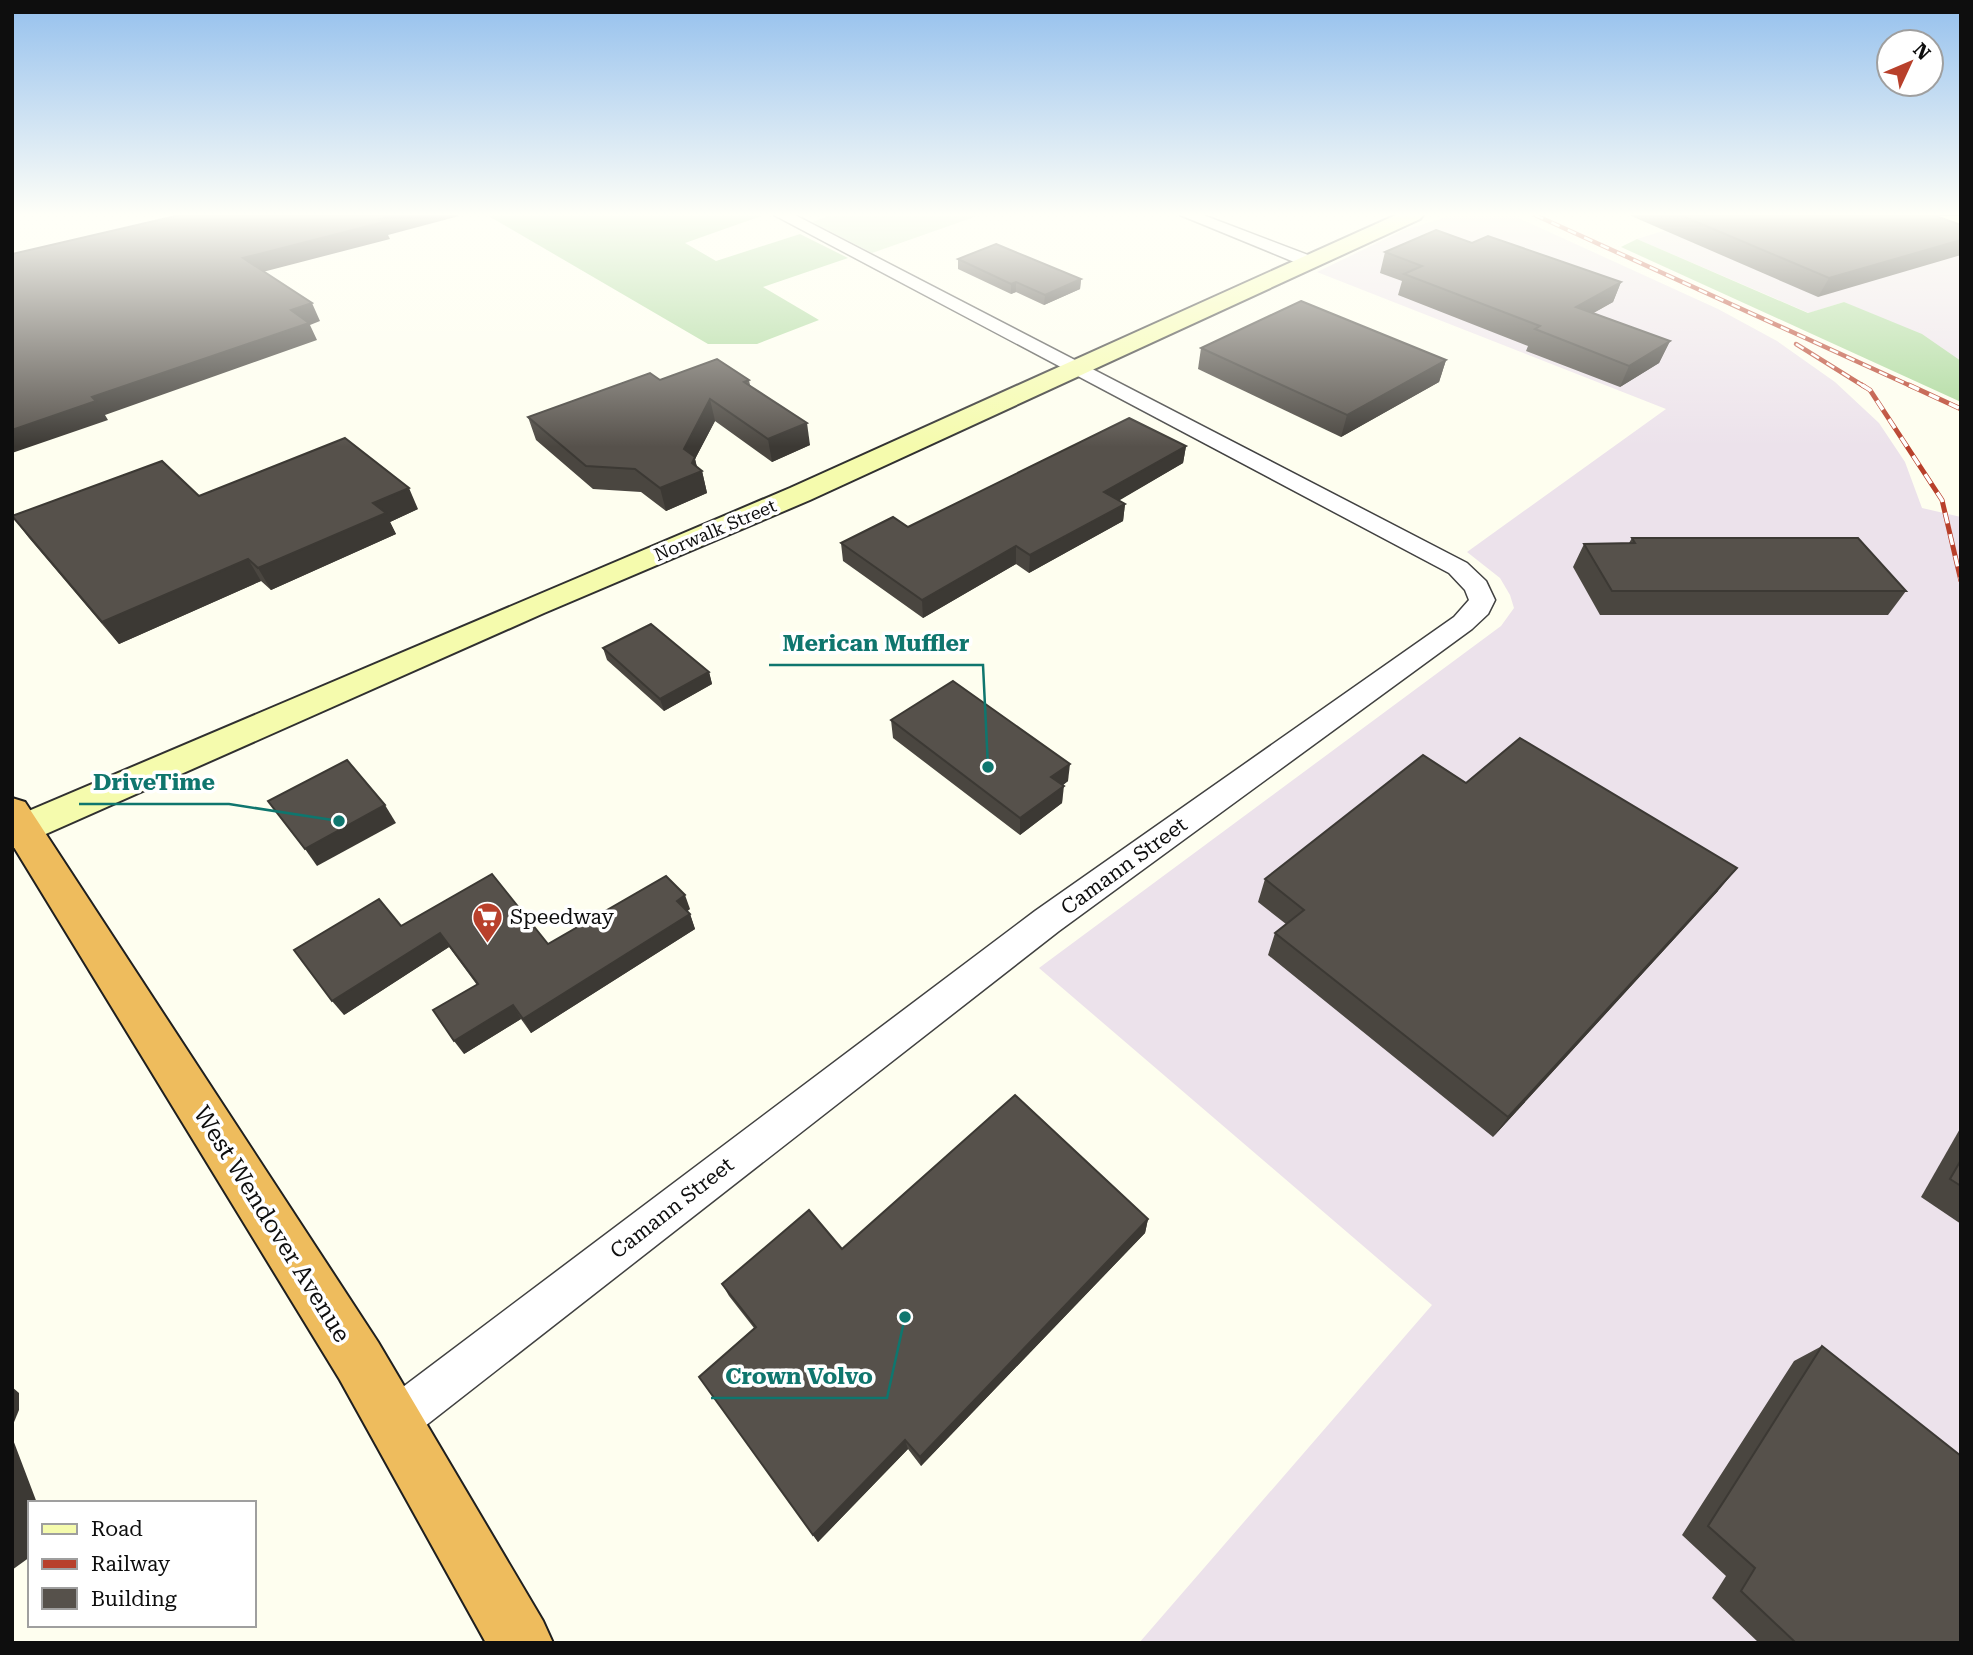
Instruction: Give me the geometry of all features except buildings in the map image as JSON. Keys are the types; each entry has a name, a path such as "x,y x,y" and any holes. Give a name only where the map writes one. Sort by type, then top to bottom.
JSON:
{"highway":[{"name":"West Wendover Avenue","path":"16,825 395,1421 521,1643"}],"street":[{"path":"932,292 1079,368"},
{"name":"Norwalk Street","path":"16,825 800,494 1244,292"},
{"name":"Camann Street","path":"395,1421 970,979 1479,608 1482,600 1477,587 1458,568 1079,368"}],"shaded area":[{"path":"1369,292 1681,292 1777,341 1835,382 1879,423 1905,462 1922,508 1961,517 1961,1643 1139,1643 1432,1305 1039,968 1501,626 1514,608 1510,595 1500,578 1467,552 1666,409"},
{"path":"1761,292 1961,292 1961,361 1844,302 1809,313"}],"green space":[{"path":"619,292 772,292 819,320 757,344 708,344"},
{"path":"1720,292 1760,292 1808,313 1844,302 1922,334 1961,361 1961,402"}],"railway":[{"path":"1705,292 1913,387"},
{"path":"1796,344 1865,387"},
{"path":"1862,385 1870,390 1942,500 1961,581"},
{"path":"1909,385 1961,409"}],"place":[{"name":"Merican Muffler","path":"988,767"},
{"name":"DriveTime","path":"339,821"},
{"name":"Speedway","path":"487,944"},
{"name":"Crown Volvo","path":"905,1317"}]}
